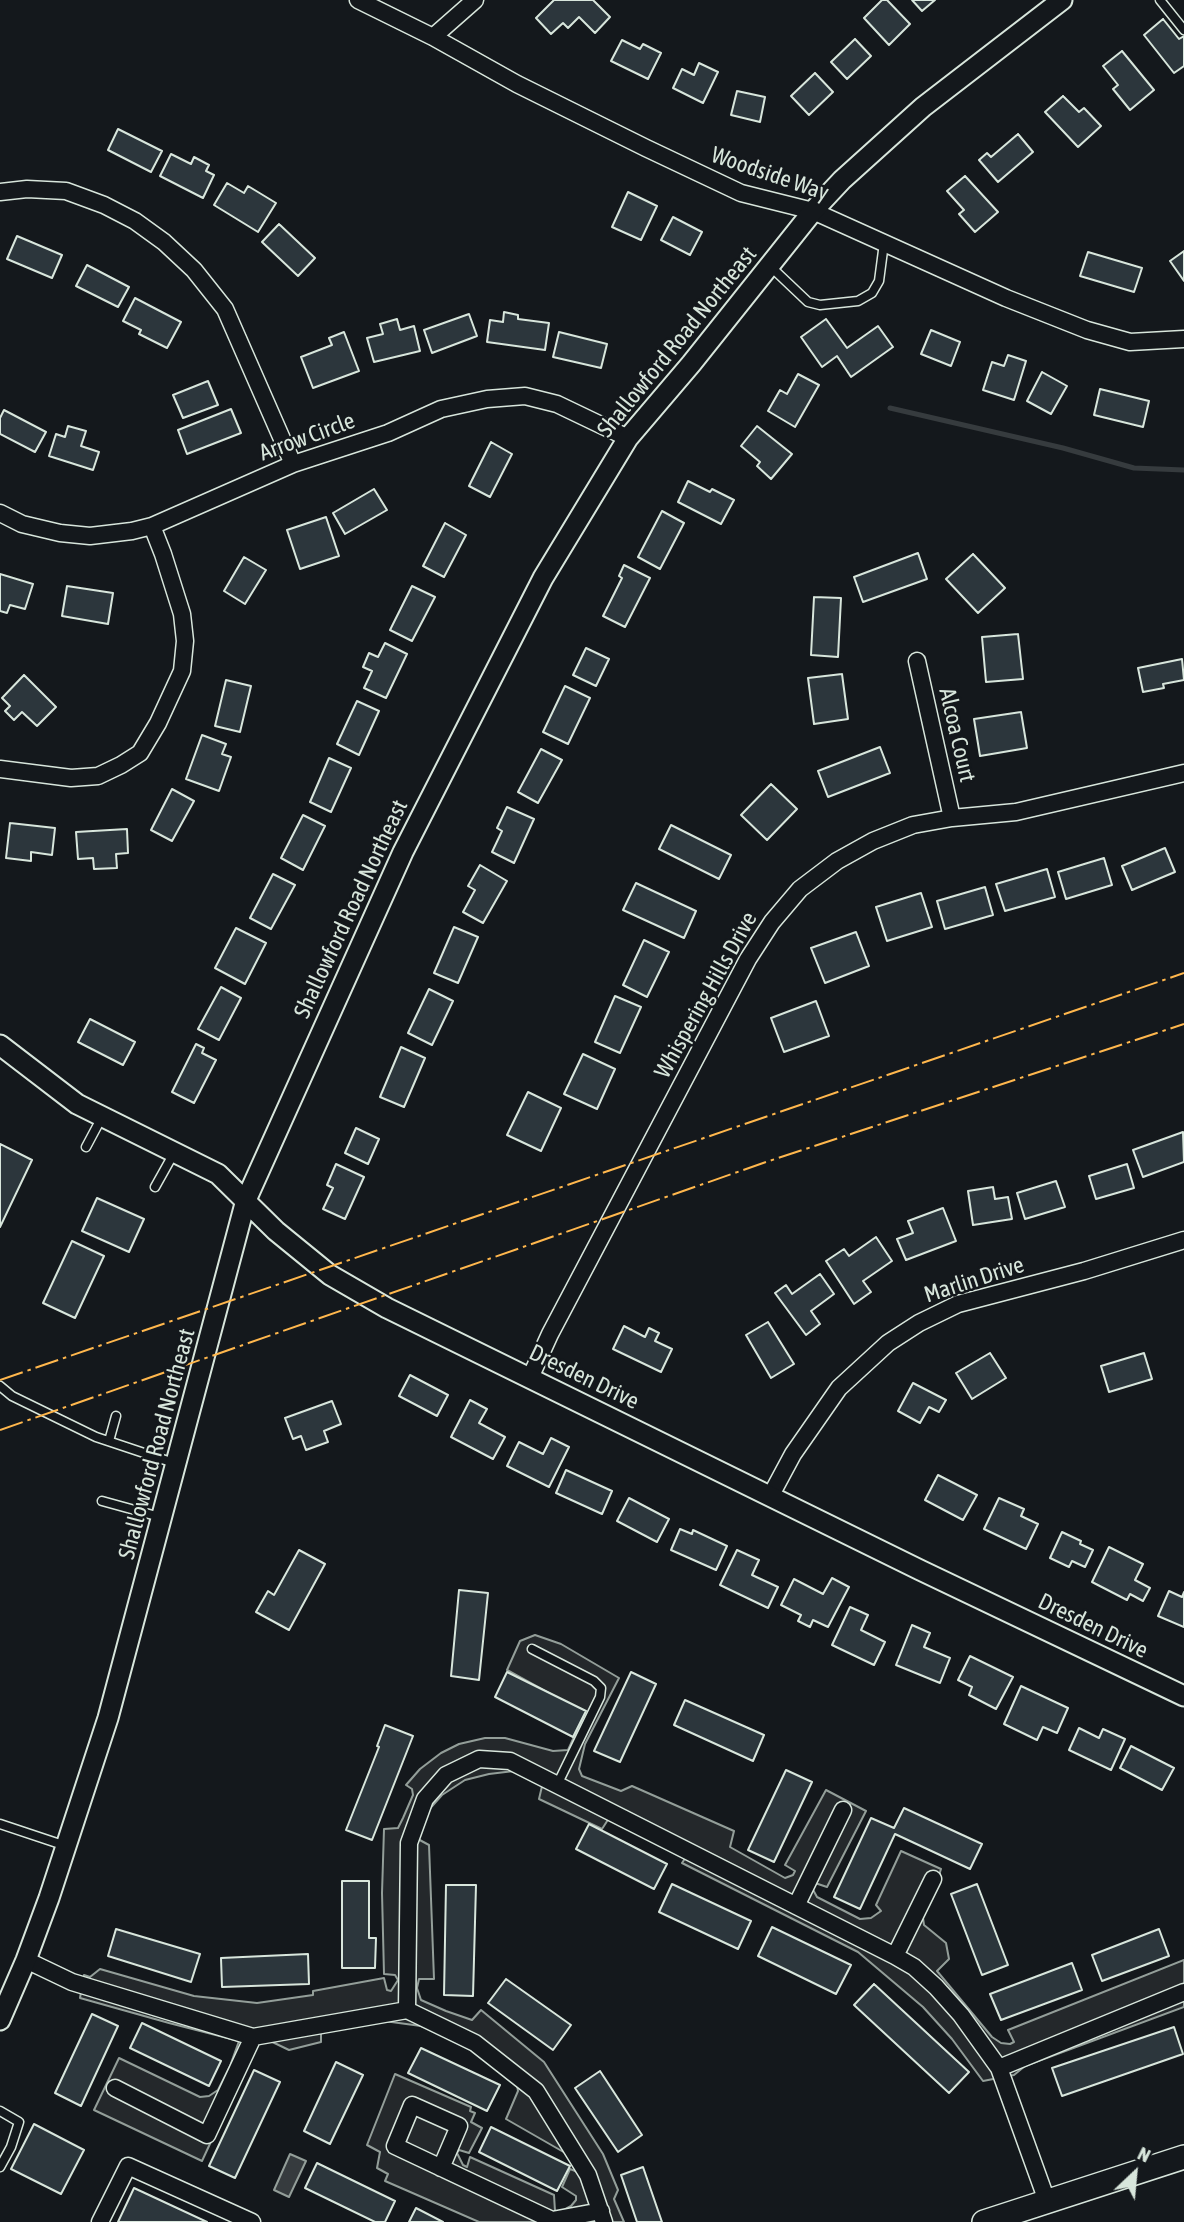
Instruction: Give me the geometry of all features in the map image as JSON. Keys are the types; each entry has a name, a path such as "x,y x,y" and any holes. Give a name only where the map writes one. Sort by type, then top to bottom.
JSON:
{"main road":[{"path":"984,2222 1184,2157"}],"street":[{"name":"Woodside Way","path":"358,0 433,37 528,90 741,192 813,211 1006,298 1087,330 1130,342 1184,339"},
{"path":"433,37 475,0"},
{"name":"Shallowford Road Northeast","path":"0,2020 10,1990 26,1960 108,1718 246,1200 403,852 543,578 628,438 813,211 842,180 923,107 1062,0"},
{"path":"0,192 27,189 66,191 104,205 135,221 164,242 194,270 225,309 293,464"},
{"name":"Arrow Circle","path":"0,513 22,524 60,533 90,536 132,531 152,526 293,464 388,433 441,409 487,399 525,396 557,404 628,438"},
{"path":"0,769 71,778 98,776 140,753 158,723 182,671 186,641 182,614 152,526"},
{"name":"Alcoa Court","path":"917,661 952,818"},
{"name":"Whispering Hills Drive","path":"530,1378 550,1334 735,983 772,922 800,889 838,861 873,841 913,825 1016,812 1184,773"},
{"name":"Dresden Drive","path":"0,1045 77,1104 218,1174 276,1231 330,1275 387,1308 920,1570 1184,1696"},
{"name":"Marlin Drive","path":"771,1495 793,1454 839,1388 888,1343 919,1323 958,1304 1184,1240"},
{"path":"407,2010 409,1843 425,1799 446,1775 479,1759 510,1761 914,1967 961,2015 999,2068 1047,2201"},
{"path":"796,1906 843,1810"},
{"path":"895,1956 933,1879"},
{"path":"26,1960 72,1982 253,2036 407,2010 475,2043 536,2091 588,2175 602,2217 552,2220 441,2168"},
{"path":"999,2068 1184,1993"},
{"path":"115,2088 207,2134 253,2036"},
{"path":"100,2222 128,2166 253,2222"}],"lane":[{"path":"1160,0 1184,30"},
{"path":"770,266 808,302 820,305 858,301 872,293 879,281 884,243"},
{"path":"86,1147 102,1117"},
{"path":"155,1187 174,1153"},
{"path":"0,1386 12,1396 96,1437 177,1464"},
{"path":"109,1441 116,1416"},
{"path":"102,1501 162,1518"},
{"path":"532,1649 594,1681 601,1688 600,1697 557,1785"},
{"path":"0,1824 66,1846"},
{"path":"0,2112 19,2122 11,2147 0,2167"}],"shaded area":[{"path":"535,1635 561,1644 619,1678 585,1744 579,1769 582,1776 621,1791 632,1786 734,1831 730,1847 785,1878 793,1875 795,1871 785,1865 826,1790 866,1811 827,1887 815,1883 811,1886 817,1897 860,1919 871,1918 881,1911 876,1905 901,1851 941,1869 934,1890 922,1911 924,1925 946,1943 949,1959 937,1971 992,2037 1001,2043 1014,2042 1008,2030 1184,1960 1184,2007 1025,2066 1014,2075 983,2081 952,2039 923,2007 858,1952 682,1863 692,1848 611,1815 602,1829 539,1799 543,1782 514,1771 465,1780 442,1795 426,1813 416,1838 429,1845 434,1979 419,1979 417,1988 421,2000 472,2020 481,2010 544,2062 603,2154 618,2190 614,2199 624,2222 479,2222 385,2181 388,2174 377,2168 380,2152 367,2145 395,2074 471,2107 470,2111 475,2113 471,2122 482,2128 469,2153 459,2150 457,2153 463,2165 467,2167 470,2157 554,2195 555,2211 560,2212 576,2200 576,2196 562,2187 570,2169 583,2174 567,2154 506,2119 518,2091 517,2085 451,2037 421,2026 362,2018 321,2026 321,2042 289,2050 259,2038 202,2161 94,2110 119,2058 200,2097 209,2096 218,2090 239,2041 80,1998 84,1975 90,1977 100,1969 194,1996 257,2003 313,1995 313,1991 384,1978 387,1990 391,1991 398,1980 395,1975 384,1974 384,1829 398,1828 413,1795 412,1789 406,1785 420,1769 441,1753 459,1744 485,1738 505,1738 553,1751 568,1750 585,1713 507,1670 520,1641"},
{"path":"290,2154 306,2161 289,2197 274,2190"}],"building":[{"path":"554,0 593,0 610,17 595,33 579,17 568,28 563,23 551,34 536,18"},
{"path":"882,0 887,0 910,24 889,45 864,18"},
{"path":"912,0 935,0 922,11"},
{"path":"1163,19 1179,39 1184,36 1184,66 1174,73 1144,35"},
{"path":"855,39 871,56 847,79 831,62"},
{"path":"622,40 640,49 643,44 661,53 648,79 611,61"},
{"path":"1122,51 1154,90 1130,110 1113,89 1118,85 1103,66"},
{"path":"699,63 718,72 703,103 673,88 682,69 694,75"},
{"path":"815,73 833,92 809,115 791,96"},
{"path":"737,91 765,97 760,122 731,115"},
{"path":"1063,96 1079,112 1084,108 1101,126 1078,147 1045,112"},
{"path":"118,129 162,151 151,172 108,150"},
{"path":"1018,134 1033,152 998,182 979,160 987,153 991,157"},
{"path":"171,154 191,164 194,157 209,165 206,171 214,175 203,198 160,176"},
{"path":"965,176 998,212 975,232 959,214 964,210 947,191"},
{"path":"227,183 244,193 248,186 276,203 258,232 214,205"},
{"path":"628,192 657,206 641,240 612,227"},
{"path":"673,217 702,232 690,255 661,240"},
{"path":"279,224 315,258 298,276 262,242"},
{"path":"17,236 62,255 52,278 7,259"},
{"path":"1184,251 1184,281 1170,261"},
{"path":"1088,252 1142,268 1134,292 1080,276"},
{"path":"87,265 129,287 118,307 76,286"},
{"path":"135,298 181,322 167,348 139,334 141,330 123,321"},
{"path":"504,312 518,315 518,319 549,323 545,350 487,342 490,320 503,322"},
{"path":"469,314 477,336 432,353 424,330"},
{"path":"397,319 400,330 414,326 420,351 374,362 367,338 383,334 380,324"},
{"path":"826,319 847,348 878,326 893,347 851,377 837,356 822,367 801,337"},
{"path":"931,330 960,342 951,366 921,354"},
{"path":"344,332 359,371 313,388 301,357 332,345 329,338"},
{"path":"559,332 607,344 601,368 553,357"},
{"path":"1008,355 1026,361 1014,400 983,390 992,362 1004,366"},
{"path":"1042,372 1067,386 1051,414 1027,401"},
{"path":"798,374 819,385 795,427 768,411 780,390 787,394"},
{"path":"208,381 218,405 183,418 173,395"},
{"path":"1100,389 1149,401 1143,427 1094,415"},
{"path":"231,409 241,433 187,454 178,430"},
{"path":"4,410 46,432 35,452 0,434 0,418"},
{"path":"68,426 86,431 81,446 99,452 93,470 49,456 56,434 65,437"},
{"path":"757,426 792,454 771,479 757,466 760,462 741,446"},
{"path":"491,442 512,454 490,497 469,486"},
{"path":"688,481 734,500 721,524 678,502"},
{"path":"374,489 387,510 345,534 333,513"},
{"path":"662,511 684,523 660,569 638,557"},
{"path":"326,517 339,556 300,569 287,530"},
{"path":"445,523 466,535 444,577 423,566"},
{"path":"918,553 927,579 863,602 854,577"},
{"path":"973,554 1005,588 978,613 946,579"},
{"path":"244,557 266,570 245,604 224,591"},
{"path":"624,565 650,578 625,627 603,616 622,578 619,576"},
{"path":"0,574 33,584 25,609 10,605 7,613 0,611"},
{"path":"67,586 113,593 108,624 62,616"},
{"path":"412,586 435,597 412,641 390,630"},
{"path":"814,597 841,598 838,657 811,655"},
{"path":"1018,634 1023,679 986,682 982,637"},
{"path":"385,643 407,654 386,698 364,688 372,671 363,667 369,653 378,657"},
{"path":"586,648 609,659 596,686 573,675"},
{"path":"1182,659 1184,680 1143,692 1138,668"},
{"path":"842,674 848,719 814,724 808,678"},
{"path":"24,675 56,707 37,726 22,712 14,720 5,711 10,706 2,698"},
{"path":"226,680 251,686 240,732 215,726"},
{"path":"565,686 590,698 568,744 543,732"},
{"path":"357,701 379,711 359,755 337,744"},
{"path":"1021,712 1027,748 980,756 974,719"},
{"path":"202,735 226,744 222,754 231,757 219,791 186,779"},
{"path":"880,747 890,773 828,797 818,771"},
{"path":"541,749 562,760 538,803 518,792"},
{"path":"329,758 351,768 331,812 310,802"},
{"path":"771,784 797,809 767,840 741,815"},
{"path":"172,789 194,801 172,841 151,830"},
{"path":"507,807 534,819 514,863 492,852 502,831 497,828"},
{"path":"303,815 325,826 303,870 281,858"},
{"path":"10,823 55,828 52,855 31,852 31,861 6,858"},
{"path":"671,825 731,855 719,879 659,849"},
{"path":"127,829 128,853 116,854 117,868 94,869 93,858 78,859 76,832"},
{"path":"1165,848 1175,872 1132,890 1122,866"},
{"path":"1104,858 1112,885 1066,899 1058,872"},
{"path":"480,865 507,881 483,923 463,912 475,890 468,886"},
{"path":"1047,869 1055,897 1005,911 996,884"},
{"path":"273,874 295,885 271,929 250,918"},
{"path":"636,883 696,911 684,938 623,910"},
{"path":"985,887 993,915 945,929 937,901"},
{"path":"921,893 932,927 887,941 876,907"},
{"path":"454,927 478,937 458,983 434,973"},
{"path":"236,928 266,943 245,984 215,968"},
{"path":"856,932 869,966 825,983 811,948"},
{"path":"644,940 669,952 647,997 623,985"},
{"path":"221,987 241,998 219,1040 198,1029"},
{"path":"429,989 453,1001 432,1045 408,1033"},
{"path":"615,996 641,1007 620,1053 595,1042"},
{"path":"816,1001 829,1036 784,1052 771,1018"},
{"path":"90,1019 135,1042 123,1065 78,1042"},
{"path":"196,1044 204,1048 202,1053 216,1060 194,1103 172,1092"},
{"path":"401,1047 425,1058 404,1107 380,1097"},
{"path":"583,1054 615,1069 597,1109 564,1094"},
{"path":"528,1092 561,1108 541,1151 507,1135"},
{"path":"356,1128 379,1139 368,1164 345,1153"},
{"path":"1183,1132 1184,1162 1143,1177 1133,1150"},
{"path":"0,1144 32,1160 0,1227"},
{"path":"336,1164 364,1177 345,1219 323,1209 333,1188 327,1185"},
{"path":"1127,1164 1134,1188 1096,1199 1089,1176"},
{"path":"1056,1181 1065,1207 1025,1219 1017,1193"},
{"path":"993,1187 995,1199 1008,1197 1012,1219 973,1225 968,1191"},
{"path":"97,1198 144,1219 129,1252 82,1231"},
{"path":"943,1208 956,1241 906,1260 897,1239 913,1233 908,1221"},
{"path":"876,1237 892,1261 863,1281 871,1292 854,1304 826,1261 844,1249 849,1256"},
{"path":"72,1241 104,1256 75,1318 43,1303"},
{"path":"820,1274 834,1294 811,1311 820,1324 806,1335 775,1293 786,1285 792,1294"},
{"path":"768,1322 794,1364 771,1378 746,1335"},
{"path":"624,1326 645,1337 649,1328 659,1333 655,1341 672,1349 661,1372 613,1349"},
{"path":"990,1353 1006,1378 972,1399 956,1373"},
{"path":"1144,1353 1152,1379 1109,1392 1101,1366"},
{"path":"410,1375 448,1395 437,1416 399,1396"},
{"path":"913,1383 946,1400 939,1412 929,1407 920,1423 898,1411"},
{"path":"470,1400 487,1409 479,1423 505,1437 493,1459 451,1437"},
{"path":"332,1401 341,1424 324,1431 328,1442 306,1450 301,1436 293,1439 285,1418"},
{"path":"551,1438 569,1447 549,1487 507,1466 519,1442 543,1454"},
{"path":"566,1470 612,1491 602,1514 556,1493"},
{"path":"938,1475 977,1495 963,1520 925,1500"},
{"path":"629,1498 669,1519 657,1542 617,1521"},
{"path":"999,1498 1024,1509 1021,1516 1038,1524 1026,1549 984,1529"},
{"path":"680,1529 692,1534 693,1530 727,1546 716,1570 671,1550"},
{"path":"1062,1532 1093,1550 1085,1567 1072,1561 1069,1567 1050,1558"},
{"path":"1109,1547 1143,1564 1135,1580 1150,1588 1143,1601 1130,1594 1127,1600 1092,1582"},
{"path":"299,1550 325,1564 289,1630 256,1612 268,1591 274,1595"},
{"path":"737,1550 759,1560 752,1575 778,1587 768,1608 720,1585"},
{"path":"832,1578 849,1587 828,1627 813,1620 810,1627 798,1621 801,1615 781,1605 794,1579 823,1594"},
{"path":"459,1590 488,1593 479,1680 451,1676"},
{"path":"1169,1591 1182,1597 1184,1592 1184,1627 1158,1616"},
{"path":"850,1607 868,1615 861,1630 885,1642 874,1665 832,1645"},
{"path":"912,1625 930,1633 924,1647 950,1658 940,1683 896,1665"},
{"path":"970,1656 1013,1677 996,1709 969,1695 972,1687 958,1680"},
{"path":"507,1672 586,1711 573,1737 495,1697"},
{"path":"631,1672 656,1684 620,1762 594,1751"},
{"path":"1021,1686 1068,1708 1057,1733 1043,1727 1037,1740 1004,1724"},
{"path":"685,1700 764,1735 753,1761 674,1725"},
{"path":"385,1725 413,1736 372,1840 346,1830"},
{"path":"1079,1728 1099,1738 1103,1729 1125,1739 1111,1770 1069,1750"},
{"path":"1131,1746 1174,1768 1162,1790 1120,1768"},
{"path":"786,1770 812,1782 774,1862 748,1850"},
{"path":"904,1808 982,1844 970,1869 895,1834 860,1909 834,1897 871,1818 894,1828"},
{"path":"589,1824 667,1864 654,1889 576,1849"},
{"path":"342,1881 369,1881 369,1938 376,1938 375,1968 342,1968"},
{"path":"672,1884 751,1921 738,1949 659,1912"},
{"path":"977,1884 1008,1965 982,1975 951,1894"},
{"path":"446,1885 476,1885 473,1996 444,1995"},
{"path":"772,1927 851,1965 836,1994 758,1956"},
{"path":"116,1929 200,1954 191,1982 108,1956"},
{"path":"1159,1929 1169,1956 1102,1981 1092,1955"},
{"path":"308,1954 309,1984 222,1987 221,1958"},
{"path":"1072,1963 1082,1990 1001,2020 990,1994"},
{"path":"506,1979 571,2025 553,2050 488,2003"},
{"path":"874,1984 969,2072 949,2093 854,2005"},
{"path":"92,2014 118,2026 81,2106 55,2093"},
{"path":"142,2023 221,2061 209,2086 130,2048"},
{"path":"1174,2027 1183,2054 1062,2096 1052,2068"},
{"path":"421,2048 500,2085 487,2111 408,2073"},
{"path":"336,2062 363,2075 330,2144 304,2131"},
{"path":"254,2070 280,2082 235,2178 209,2166"},
{"path":"600,2071 642,2135 618,2152 575,2088"},
{"path":"34,2124 84,2150 61,2194 11,2169"},
{"path":"491,2127 570,2166 557,2191 479,2152"},
{"path":"317,2163 395,2201 385,2222 375,2222 305,2188"},
{"path":"643,2167 662,2222 637,2222 621,2175"},
{"path":"134,2188 207,2222 118,2222"},
{"path":"416,2208 443,2222 409,2222"}],"waterway":[{"path":"890,408 1063,448 1134,468 1184,470"}],"power":[{"path":"0,1380 1184,973"},
{"path":"0,1430 766,1162 1184,1024"}]}
